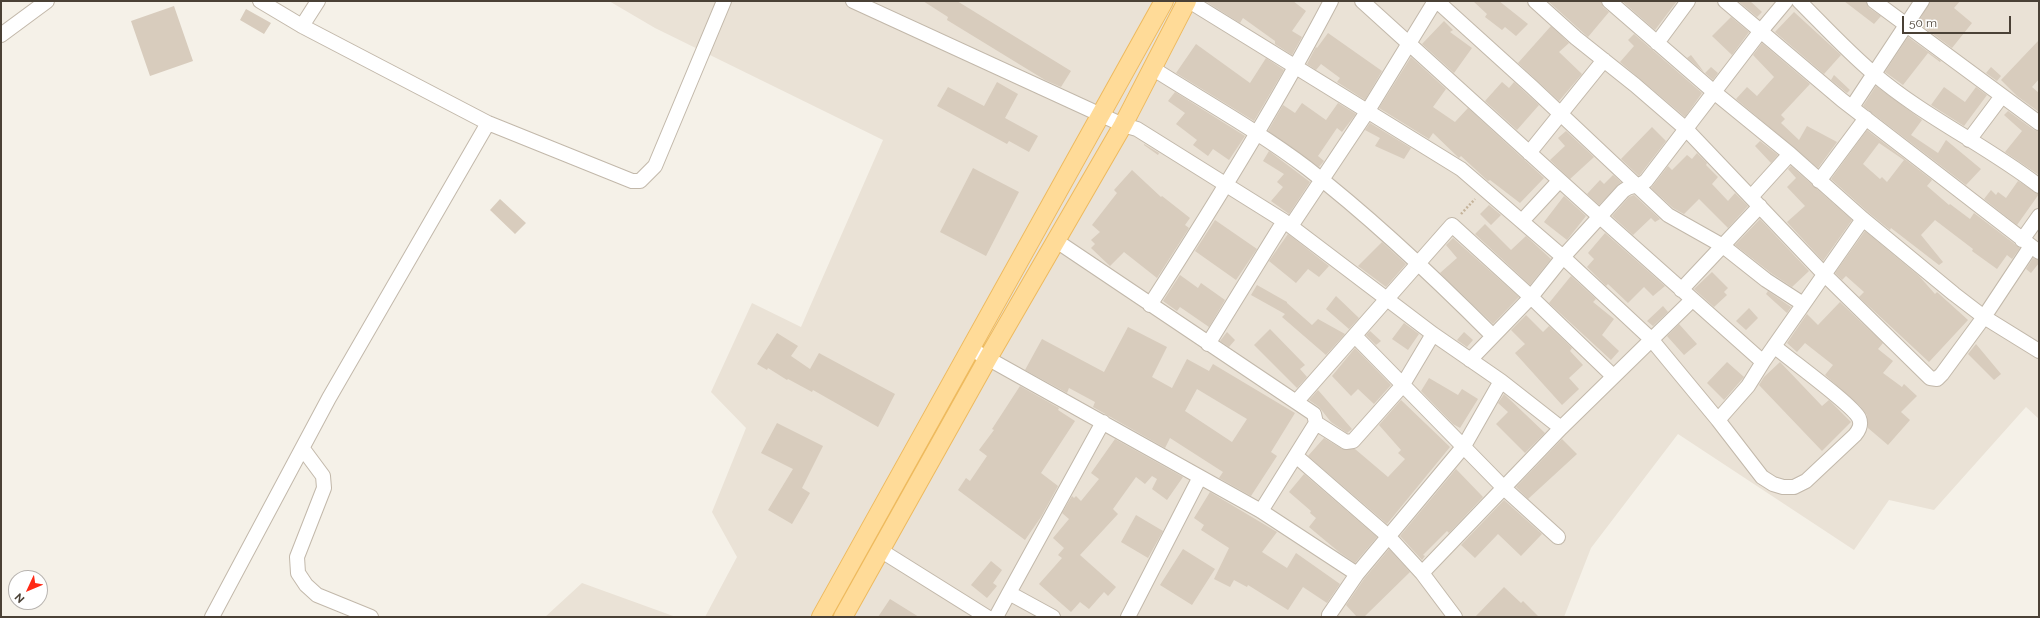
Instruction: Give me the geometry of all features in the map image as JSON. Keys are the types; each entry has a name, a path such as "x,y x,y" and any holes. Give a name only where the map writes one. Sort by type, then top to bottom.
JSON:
{"main road":[{"path":"821,617 1102,115 1164,1"},
{"path":"843,617 1055,240 1123,124 1188,1"}],"street":[{"path":"1,35 47,1"},
{"path":"260,1 302,26 488,122 624,179 640,181 655,166 724,1"},
{"path":"302,26 318,1"},
{"path":"853,1 1102,115 1136,129 1288,223 1433,334 1501,381 1561,428"},
{"path":"1188,1 1460,169 1484,188 1563,257 1651,340 1718,420 1762,477 1773,484 1783,487 1794,487 1806,481 1859,431 1859,418 1851,409 1774,346"},
{"path":"1150,305 1227,185 1296,68 1331,1"},
{"path":"1362,1 1559,181 1763,362"},
{"path":"1208,344 1288,223 1322,181 1436,1 1561,114 1636,186 1674,220 1723,246 1766,280 1803,304"},
{"path":"1535,1 1686,129 1824,274 1930,378 1936,378 1942,374 1984,317 2031,246 2039,216"},
{"path":"1609,1 1714,92 1790,154 1862,219 1954,294 1984,317 2039,351"},
{"path":"1657,43 1688,1"},
{"path":"1725,1 1760,32 1852,107 2031,246"},
{"path":"1470,360 1531,297 1563,257 1599,216 1629,186 1636,186 1646,181 1760,32 1786,1"},
{"path":"1799,1 1873,74 1932,116 2039,186"},
{"path":"1874,1 2039,123"},
{"path":"1852,107 1922,1"},
{"path":"1528,153 1604,60"},
{"path":"1152,68 1257,134 1307,168 1419,262 1493,336"},
{"path":"1969,140 2002,96"},
{"path":"1819,181 1866,118"},
{"path":"212,617 303,449 488,122"},
{"path":"1681,290 1723,246 1790,154"},
{"path":"1522,222 1559,181"},
{"path":"1718,420 1748,386 1862,219"},
{"path":"1296,402 1452,225 1531,297 1613,376"},
{"path":"1055,240 1314,414 1316,423 1261,511"},
{"path":"1422,573 1561,428 1692,300"},
{"path":"1316,423 1346,442 1353,441 1402,386 1433,334"},
{"path":"1355,336 1402,386 1464,446 1504,488 1558,537"},
{"path":"971,349 1261,511 1357,574"},
{"path":"1330,615 1357,574 1464,446 1501,381"},
{"path":"996,617 1103,422"},
{"path":"303,449 323,476 324,488 297,557 298,572 306,585 317,595 371,617"},
{"path":"1296,456 1388,536 1422,573 1455,617"},
{"path":"1128,617 1200,477"},
{"path":"880,550 987,617"},
{"path":"1010,593 1054,617"}],"path":[{"path":"1452,225 1484,188"}],"shaded area":[{"path":"609,1 2039,1 2039,419 2026,407 1934,510 1889,500 1854,550 1678,434 1591,548 1564,617 705,617 737,557 712,512 746,428 711,392 752,303 801,327 883,140 655,28"},
{"path":"582,583 676,617 545,617"}],"building":[{"path":"923,1 957,1 1071,71 1061,87 1045,80 947,20 948,17"},
{"path":"1205,1 1293,1 1306,11 1292,31 1302,37 1292,55 1275,44 1275,41 1243,18 1240,23"},
{"path":"1473,1 1499,1 1528,24 1516,36 1505,27 1502,30 1485,17 1487,14"},
{"path":"1548,1 1601,1 1603,7 1609,12 1588,37"},
{"path":"1622,1 1677,1 1655,30"},
{"path":"1738,1 1750,1 1762,12 1757,17"},
{"path":"1844,1 1866,1 1869,8 1881,16 1874,24"},
{"path":"1930,1 1960,1 1954,8 1972,23 1952,48 1918,23"},
{"path":"174,6 193,61 150,76 131,21"},
{"path":"246,9 271,23 264,34 240,20"},
{"path":"1794,12 1841,55 1824,74 1775,32"},
{"path":"1731,17 1749,32 1732,55 1712,36"},
{"path":"1444,21 1453,30 1450,32 1472,48 1454,73 1422,44"},
{"path":"1551,26 1569,43 1559,52 1582,74 1559,101 1518,63"},
{"path":"1328,33 1382,71 1365,100 1337,82 1340,78 1321,64 1316,70 1307,64 1316,47 1317,48"},
{"path":"1634,34 1702,93 1685,117 1620,62 1634,46 1628,40"},
{"path":"1908,37 1941,61 1940,62 1928,53 1903,85 1885,72"},
{"path":"2039,40 2039,79 2032,87 2039,93 2039,112 2017,96 2001,80"},
{"path":"1762,43 1810,84 1781,115 1785,119 1781,123 1799,140 1807,126 1837,142 1818,168 1736,99 1747,87 1757,96 1774,77 1753,55"},
{"path":"1196,44 1250,83 1266,58 1284,70 1254,121 1176,73"},
{"path":"1691,55 1704,72 1687,58"},
{"path":"1411,57 1446,89 1433,107 1455,122 1468,108 1544,178 1520,203 1490,180 1488,181 1461,156 1459,158 1433,133 1429,139 1379,108"},
{"path":"1711,67 1718,73 1713,80 1705,73"},
{"path":"1991,67 2001,76 1997,81 1986,73"},
{"path":"1834,75 1850,90 1847,93 1831,80"},
{"path":"997,82 1018,94 1005,118 1038,136 1029,152 1009,141 1007,144 937,106 948,87 984,106"},
{"path":"1502,82 1509,88 1514,82 1539,105 1517,130 1485,101"},
{"path":"1876,86 1922,120 1911,135 1938,153 1946,140 1981,169 1966,185 1863,106"},
{"path":"1944,87 1965,102 1976,87 1987,95 1964,126 1931,105"},
{"path":"1175,92 1245,136 1229,160 1213,149 1208,156 1193,145 1197,140 1176,124 1185,113 1168,101"},
{"path":"1302,103 1326,120 1338,103 1356,114 1342,132 1337,128 1318,156 1324,161 1319,167 1268,131 1283,105 1295,113"},
{"path":"2008,111 2034,130 2039,131 2039,175 2005,152 2022,131 2004,115"},
{"path":"1370,123 1411,148 1404,159 1375,146 1380,138 1365,130"},
{"path":"1652,127 1666,141 1639,176 1621,159"},
{"path":"1867,130 1932,180 1927,186 1949,205 1950,204 1970,219 1974,213 2020,248 2012,259 2007,255 1997,269 1972,251 1973,249 1935,220 1921,235 1943,262 1939,265 1891,228 1890,230 1831,179","holes":["1879,143 1904,160 1887,182 1882,177 1880,179 1863,164"]},
{"path":"1566,131 1594,157 1570,179 1550,160 1565,146 1558,138"},
{"path":"1760,141 1778,155 1771,163 1755,146"},
{"path":"1144,145 1159,153 1158,155"},
{"path":"1269,151 1310,182 1289,214 1271,201 1283,187 1277,182 1284,174 1263,161"},
{"path":"1697,153 1718,177 1712,184 1728,201 1735,193 1748,206 1728,228 1699,199 1684,214 1673,208 1651,188 1668,166 1672,170 1687,155 1692,159"},
{"path":"1791,166 1852,220 1823,261 1787,222 1805,206 1787,187 1796,178 1788,169"},
{"path":"973,168 1019,192 986,256 940,232"},
{"path":"1132,170 1161,197 1162,196 1190,218 1185,225 1189,228 1157,278 1124,252 1110,266 1091,248 1095,244 1091,240 1100,232 1092,225 1117,193 1114,190"},
{"path":"1613,175 1621,182 1599,205 1587,194 1600,180 1604,184"},
{"path":"2018,181 2039,194 2017,225 1984,199 1991,190 1996,195 1998,192 2006,198"},
{"path":"1634,195 1660,219 1655,222 1651,218 1633,235 1612,216 1629,197"},
{"path":"1564,196 1586,216 1567,240 1544,222"},
{"path":"500,199 526,223 515,234 490,210"},
{"path":"1489,205 1501,215 1491,225 1480,214"},
{"path":"1760,219 1809,271 1792,287 1735,245"},
{"path":"1215,220 1257,249 1236,280 1195,251"},
{"path":"1485,224 1511,250 1526,236 1551,259 1530,285 1475,234"},
{"path":"1865,231 1919,276 1935,294 1937,292 1968,320 1929,362 1859,297 1864,292 1846,276 1842,280 1835,273"},
{"path":"1605,233 1665,286 1653,296 1644,287 1628,303 1608,284 1606,286 1587,267 1594,259 1588,253"},
{"path":"1288,234 1329,266 1319,277 1308,269 1296,283 1269,261"},
{"path":"1453,238 1519,297 1493,324 1440,273 1457,258 1446,245"},
{"path":"1382,242 1406,264 1386,287 1358,266"},
{"path":"2033,258 2039,260 2039,263 2031,273 2026,269"},
{"path":"1712,272 1728,288 1724,292 1727,295 1714,307 1694,289"},
{"path":"1180,275 1198,288 1201,283 1225,300 1209,327 1180,307 1177,311 1163,301"},
{"path":"1571,276 1596,299 1593,302 1614,319 1602,335 1619,351 1611,360 1549,303"},
{"path":"1257,285 1287,302 1312,325 1318,319 1345,334 1326,355 1282,317 1285,314 1251,295"},
{"path":"1768,291 1791,307 1787,313 1766,294"},
{"path":"1336,296 1359,318 1349,329 1326,309"},
{"path":"1840,302 1883,343 1878,349 1893,361 1883,373 1902,387 1904,384 1917,396 1901,412 1910,420 1888,445 1868,428 1867,415 1860,406 1825,375 1833,365 1805,343 1797,352 1787,343 1807,314 1818,325"},
{"path":"1663,306 1668,312 1653,326 1647,321"},
{"path":"1749,308 1758,318 1746,330 1736,321"},
{"path":"1526,315 1543,332 1549,326 1572,348 1570,351 1583,365 1569,378 1579,389 1562,405 1515,353 1525,344 1511,330"},
{"path":"1404,323 1419,334 1408,350 1392,339"},
{"path":"1679,324 1697,344 1684,355 1667,336"},
{"path":"1128,327 1167,347 1152,377 1172,388 1187,359 1209,371 1213,364 1295,413 1271,452 1277,456 1251,496 1219,478 1223,472 1170,438 1165,448 1093,407 1095,402 1069,388 1067,393 1025,370 1042,339 1104,372","holes":["1197,389 1247,419 1232,442 1185,411"]},
{"path":"1270,329 1305,365 1300,369 1307,377 1297,388 1254,345"},
{"path":"1370,331 1381,341 1376,345 1366,335"},
{"path":"1227,332 1235,340 1229,347 1220,341"},
{"path":"1464,332 1473,340 1467,347 1457,340"},
{"path":"777,333 798,346 791,356 810,369 819,353 895,394 878,427 813,390 812,392 788,379 787,380 768,368 767,370 757,364"},
{"path":"1976,344 2001,374 1994,380 1968,354"},
{"path":"1355,348 1391,385 1374,404 1358,389 1351,396 1332,376"},
{"path":"1727,362 1744,377 1724,400 1707,383"},
{"path":"1780,362 1822,406 1829,400 1851,422 1822,451 1759,385 1764,377"},
{"path":"1429,378 1458,395 1462,389 1478,399 1460,428 1453,424 1421,391"},
{"path":"1020,386 1059,408 1058,410 1075,421 1041,473 1058,486 1041,517 1025,540 958,490 966,478 970,481 987,456 979,450 994,430 992,429"},
{"path":"1318,390 1352,429 1347,433 1331,422 1319,407 1309,400"},
{"path":"1504,394 1545,433 1525,453 1496,424 1508,412 1498,403"},
{"path":"1401,400 1450,447 1387,524 1308,456 1324,438 1342,449 1355,449 1388,477 1405,459 1398,453 1401,450 1379,425"},
{"path":"777,423 823,446 802,488 810,493 792,524 768,510 793,469 761,453"},
{"path":"1115,439 1183,477 1167,500 1152,489 1157,479 1152,476 1145,484 1136,477 1113,509 1118,514 1080,555 1116,587 1108,596 1104,592 1089,609 1080,602 1071,612 1039,584 1062,558 1058,555 1064,548 1053,538 1069,519 1062,513 1072,496 1074,498 1076,496 1081,501 1099,479 1091,473"},
{"path":"1562,439 1577,454 1528,499 1516,487"},
{"path":"1456,469 1483,497 1449,533 1447,531 1423,555 1425,556 1422,560 1400,536"},
{"path":"1304,474 1377,537 1355,563 1309,527 1316,518 1310,513 1311,511 1289,492"},
{"path":"1210,492 1277,532 1262,552 1287,568 1296,553 1340,584 1327,603 1303,587 1288,610 1248,585 1247,587 1234,580 1230,587 1214,579 1229,548 1201,530 1204,525 1194,518"},
{"path":"1504,500 1542,534 1521,556 1498,534 1475,558 1461,545"},
{"path":"1136,515 1163,531 1148,558 1121,542"},
{"path":"1183,549 1215,569 1192,605 1160,585"},
{"path":"1389,549 1410,572 1364,617 1357,617 1346,605 1364,579"},
{"path":"991,561 1002,570 993,583 997,586 987,598 971,585"},
{"path":"1504,587 1521,603 1523,601 1539,617 1475,617"},
{"path":"890,599 919,617 878,617"}]}
